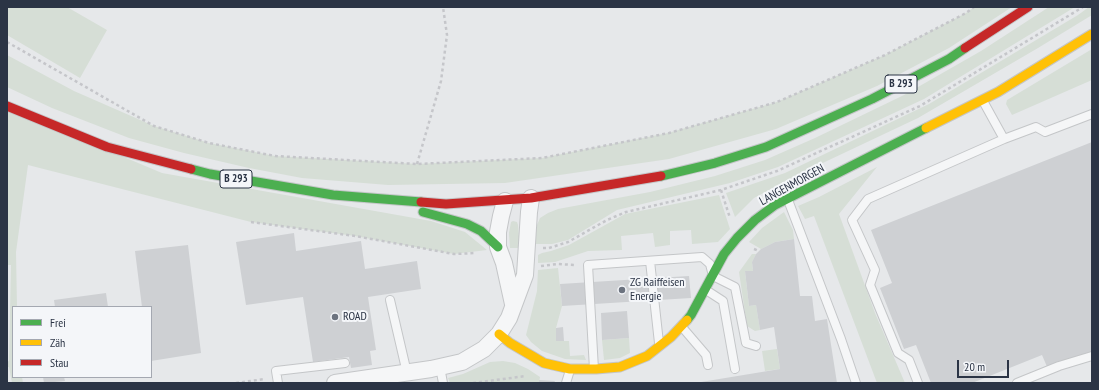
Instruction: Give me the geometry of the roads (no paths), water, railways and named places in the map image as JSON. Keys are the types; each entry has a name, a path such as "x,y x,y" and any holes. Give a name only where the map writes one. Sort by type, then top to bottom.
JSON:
{"main road":[{"name":"B 293","path":"7,106 107,147 210,174 333,195 446,204 506,201 662,176 715,163 766,147 872,99 949,59 1028,7"},
{"name":"LANGENMORGEN","path":"499,334 510,343 544,363 570,369 594,369 620,366 647,356 671,337 691,315 724,254 755,220 788,199 998,92 1092,34"},
{"path":"367,198 467,224 481,232 498,248"}],"street":[{"path":"335,383 440,367 462,362 484,350 499,334 509,318 525,275 531,198"},
{"path":"506,201 498,232 498,248 504,263 513,304"}],"lane":[{"path":"982,100 1004,139"},
{"path":"918,383 908,360 898,353 870,285 875,270 852,220 868,199 1004,139 1036,127 1045,132 1092,114"},
{"path":"788,199 856,383"},
{"path":"594,369 588,265 702,257 724,254"},
{"path":"702,257 710,264 713,276 735,287 746,343 756,346"},
{"path":"650,260 660,346"},
{"path":"705,290 723,301 735,369"},
{"path":"390,300 407,373"},
{"path":"681,326 706,355 708,365"},
{"path":"1017,383 1059,366 1092,356"},
{"path":"278,383 276,371 345,363"},
{"path":"440,367 443,383"},
{"path":"566,383 570,369"}],"place":[{"name":"ZG Raiffeisen Energie","path":"622,290"},
{"name":"ROAD","path":"335,317"}]}
